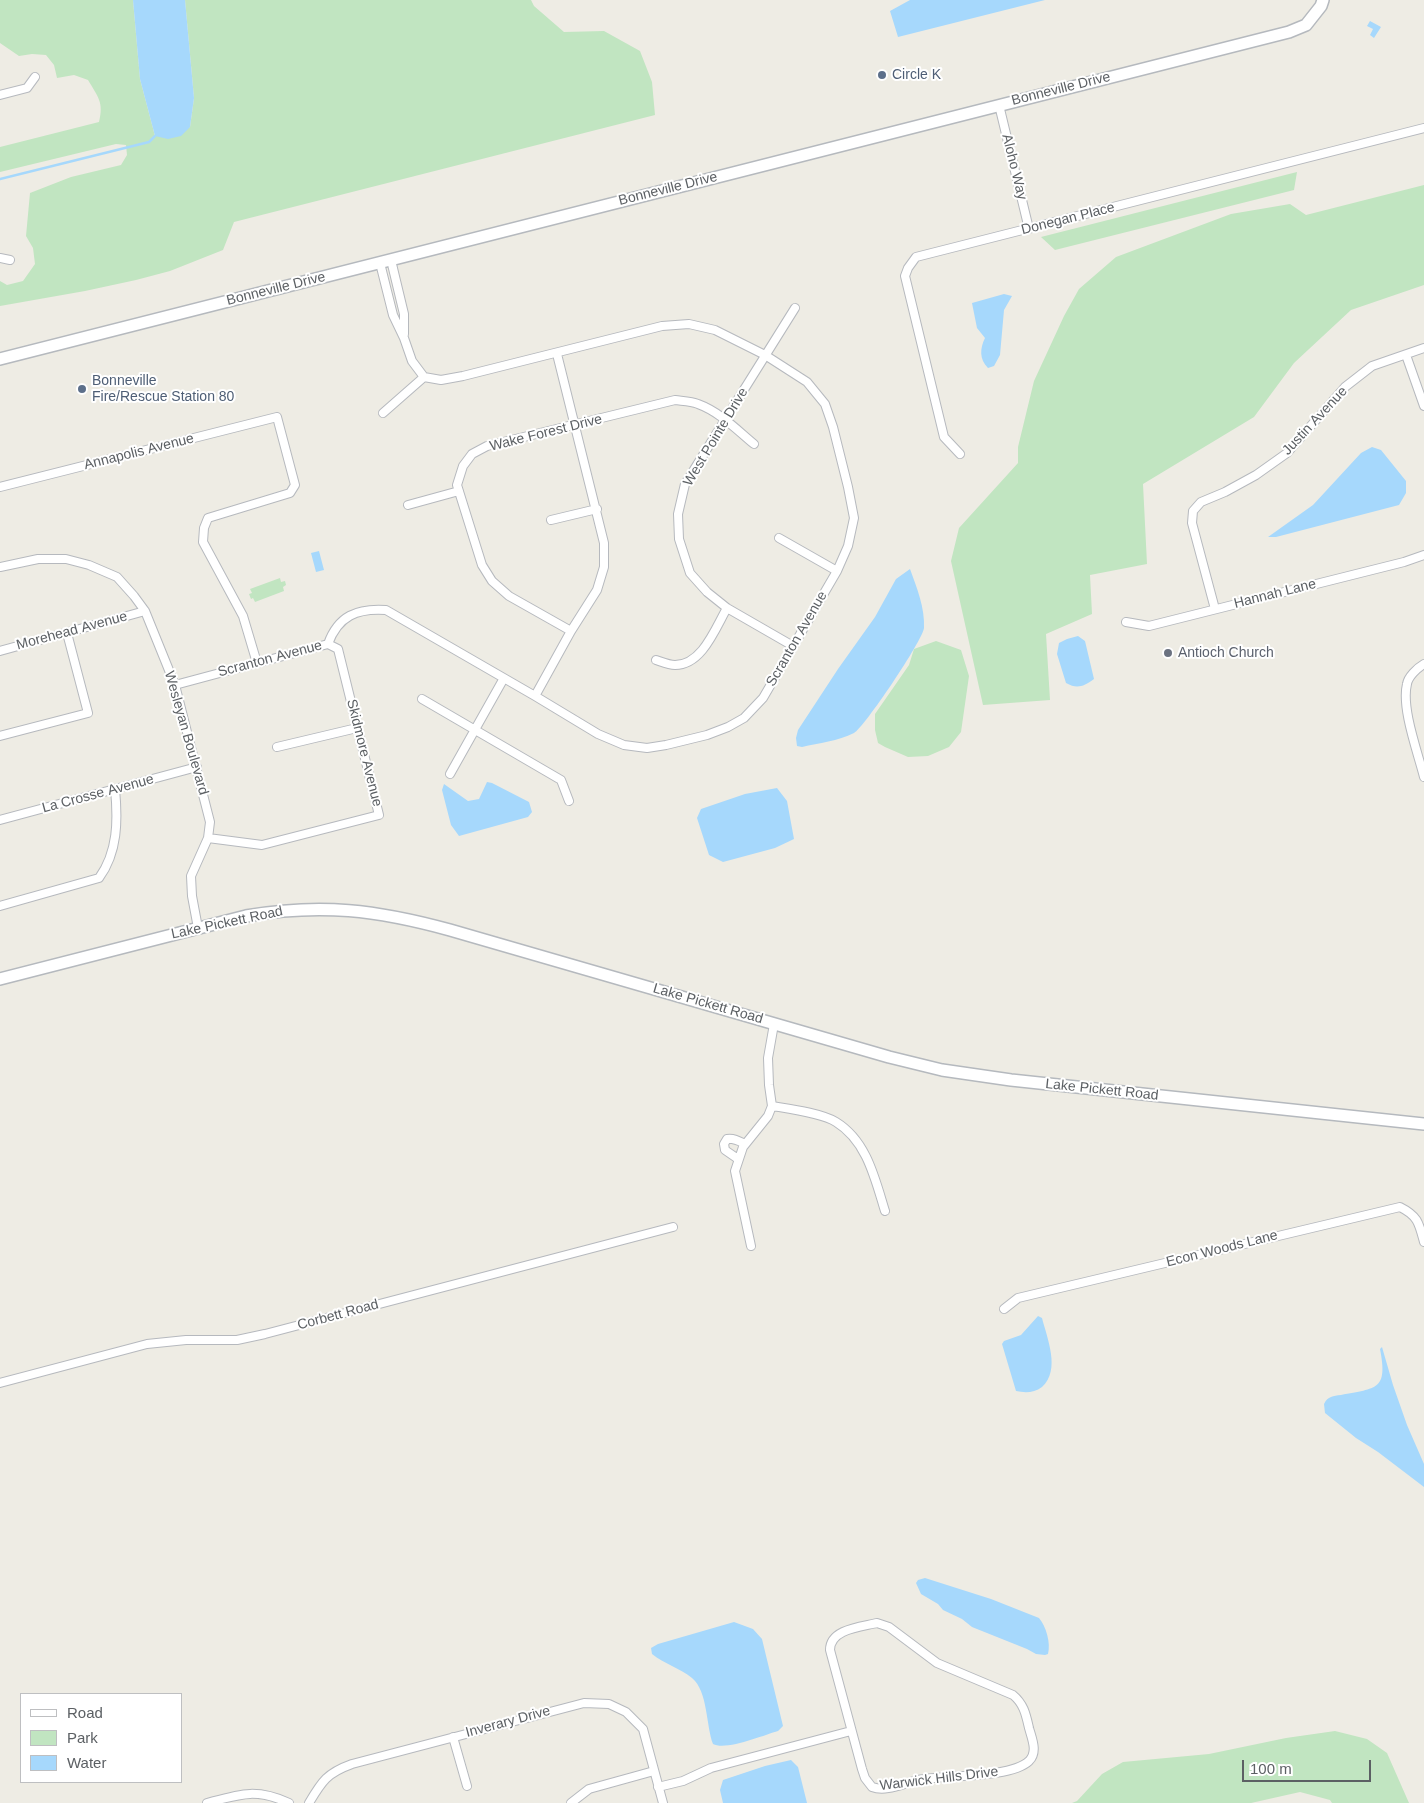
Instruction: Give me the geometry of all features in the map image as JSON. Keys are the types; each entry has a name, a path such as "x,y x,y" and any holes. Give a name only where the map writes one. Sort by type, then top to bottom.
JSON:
{"main road":[{"name":"Bonneville Drive","path":"0,359 1289,32 1306,25 1321,6 1323,0"},
{"name":"Lake Pickett Road","path":"0,979 237,918 280,911 327,909 376,912 442,928 912,1063 982,1076 1424,1124"}],"street":[{"path":"0,95 27,88 35,77"},
{"name":"Aloho Way","path":"999,105 1029,229"},
{"name":"Donegan Place","path":"960,454 944,438 905,276 916,257 1424,128"},
{"path":"0,258 10,260"},
{"path":"383,412 424,377 412,361 393,315 385,261"},
{"name":"West Pointe Drive","path":"793,646 727,608 707,592 690,573 679,539 678,514 685,484 795,308"},
{"name":"Scranton Avenue","path":"175,685 328,644 331,634 343,620 366,609 386,610 598,734 624,745 647,748 666,745 728,728 744,718 763,698 837,571 848,546 854,518 833,427 825,404 807,382 765,355 716,330 689,324 662,326 557,354 462,376 441,380 424,377"},
{"name":"Justin Avenue","path":"1215,609 1192,523 1193,511 1201,502 1256,475 1287,453 1345,387 1372,366 1424,348"},
{"path":"535,696 571,631 597,590 604,567 604,543 597,509 557,354"},
{"path":"1406,355 1424,406"},
{"name":"Wake Forest Drive","path":"571,631 509,596 492,581 482,565 457,484 463,466 472,454 487,446 674,400 698,404 726,420 754,444"},
{"name":"Annapolis Avenue","path":"0,487 277,417 295,485 290,493 208,518 204,528 203,542 243,616 257,664"},
{"path":"408,505 459,491"},
{"path":"551,520 597,509"},
{"path":"778,538 837,571"},
{"name":"Hannah Lane","path":"1126,622 1149,626 1404,562 1424,555"},
{"name":"Wesleyan Boulevard","path":"0,567 38,559 66,558 89,565 117,577 144,611 175,685 210,822 208,838 191,876 192,896 198,928"},
{"path":"656,660 674,665 688,663 704,649 727,608"},
{"name":"Morehead Avenue","path":"0,651 144,611"},
{"path":"0,736 88,713 68,633"},
{"name":"Skidmore Avenue","path":"208,838 262,845 379,815 338,649 328,644"},
{"path":"1424,664 1418,667 1407,683 1405,704 1424,777"},
{"path":"450,774 504,678"},
{"path":"422,699 561,780 570,801"},
{"path":"278,747 357,728"},
{"name":"La Crosse Avenue","path":"0,820 196,767"},
{"path":"0,906 98,878 107,866 113,848 117,815 115,789"},
{"path":"751,1246 735,1177 738,1159 745,1144 768,1116 772,1106 768,1058 774,1024"},
{"path":"772,1106 811,1114 835,1122 855,1138 869,1161 885,1211"},
{"path":"738,1159 726,1150 724,1144 730,1138 745,1144"},
{"name":"Econ Woods Lane","path":"1004,1309 1018,1298 1400,1207 1411,1212 1419,1223 1424,1242"},
{"name":"Corbett Road","path":"0,1383 147,1344 186,1340 237,1340 265,1334 673,1227"},
{"name":"Warwick Hills Drive","path":"877,1623 883,1624 937,1663 1019,1699 1024,1708 1034,1753 1025,1764 998,1773 924,1779 887,1788 876,1788 872,1787 865,1778 851,1731 830,1650 832,1641 842,1633 877,1623"},
{"name":"Inverary Drive","path":"309,1803 322,1782 336,1770 352,1764 584,1703 609,1704 626,1712 643,1730 663,1803"},
{"path":"658,1787 682,1780 711,1768 851,1731"},
{"path":"453,1737 466,1786"},
{"path":"571,1803 589,1788 654,1771"},
{"path":"207,1803 241,1794 263,1794 289,1803"}],"green space":[{"path":"0,0 133,0 140,79 155,136 190,127 194,98 185,0 531,0 534,6 564,32 604,31 640,51 652,82 655,115 234,222 223,250 170,271 85,291 0,306 0,281 7,285 23,281 35,264 33,248 26,236 30,193 71,177 121,165 127,155 126,145 116,144 0,172 0,147 99,122 101,109 95,91 88,80 74,75 57,78 54,65 46,55 32,54 19,56 0,43"},
{"path":"1297,172 1294,190 1055,250 1041,237"},
{"path":"1424,185 1424,285 1351,310 1294,363 1254,417 1143,484 1147,564 1090,575 1092,614 1046,634 1050,700 983,705 951,561 959,528 1018,463 1018,447 1034,381 1064,316 1079,289 1116,257 1231,214 1290,204 1306,215"},
{"path":"280,578 281,582 285,581 284,591 255,602 253,598 251,599 249,594 252,593 250,589"},
{"path":"936,641 961,650 969,676 961,732 949,747 928,756 908,757 878,743 875,730 875,714 909,665 914,649"},
{"path":"1335,1731 1367,1739 1387,1753 1409,1803 1332,1803 1330,1800 1300,1792 1251,1803 1072,1803 1077,1801 1102,1774 1123,1762 1209,1754 1286,1738"}],"water":[{"path":"133,0 185,0 194,98 190,127 181,136 168,139 155,136 140,79"},
{"path":"910,0 1045,0 898,37 890,11"},
{"path":"1370,21 1381,27 1374,38 1370,35 1373,29 1367,26"},
{"path":"1004,294 1012,296 1004,310 1000,355 994,366 988,368 983,361 981,353 985,338 977,328 972,303"},
{"path":"1372,447 1381,450 1406,481 1406,493 1399,505 1276,537 1268,537 1313,505 1361,453"},
{"path":"319,551 324,570 316,572 311,553"},
{"path":"910,569 922,606 924,628 904,665 869,716 854,733 828,742 802,747 797,746 798,730 875,617 896,579"},
{"path":"1078,636 1085,641 1094,679 1087,684 1073,686 1066,683 1057,654 1059,643"},
{"path":"487,782 529,802 532,812 528,817 459,836 451,825 442,790 444,784 468,801 479,799"},
{"path":"777,788 787,801 794,839 775,848 723,862 709,855 697,818 701,809 745,794"},
{"path":"1038,1316 1042,1318 1049,1344 1052,1363 1051,1372 1048,1380 1039,1389 1029,1392 1016,1391 1002,1344 1004,1341 1021,1335"},
{"path":"1382,1347 1407,1425 1424,1464 1424,1487 1325,1413 1324,1404 1329,1398 1363,1391 1377,1385 1381,1380 1382,1362 1380,1349"},
{"path":"925,1578 991,1599 1039,1618 1044,1625 1047,1635 1048,1654 1036,1654 972,1627 962,1619 943,1610 938,1604 921,1594 916,1583 918,1580"},
{"path":"734,1622 753,1629 762,1639 783,1726 778,1731 755,1739 719,1746 713,1744 704,1700 697,1684 692,1678 652,1654 651,1648 658,1644"},
{"path":"791,1760 798,1767 807,1803 723,1803 720,1790 723,1780 765,1766"}],"waterway":[{"path":"0,179 149,142 155,136"}],"place":[{"name":"Circle K","path":"882,75"},
{"name":"Bonneville Fire/Rescue Station 80","path":"82,389"},
{"name":"Antioch Church","path":"1168,653"}]}
